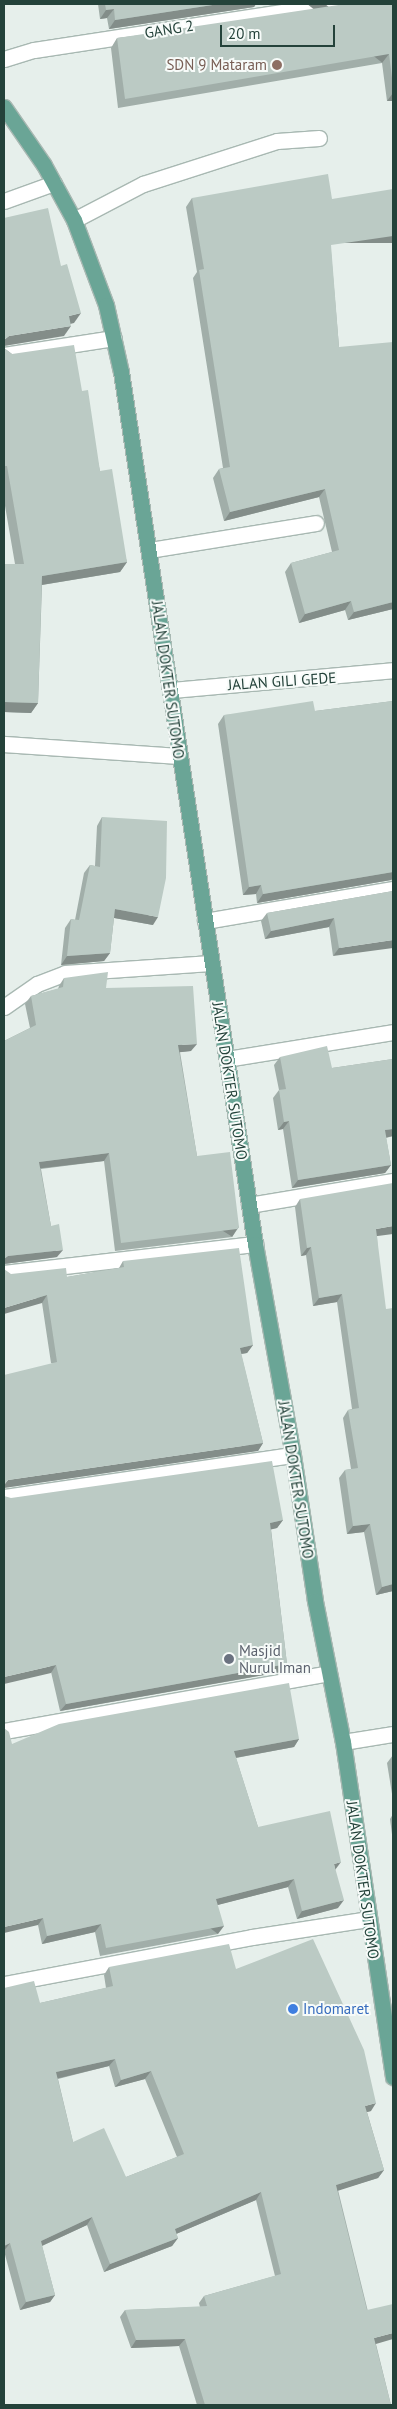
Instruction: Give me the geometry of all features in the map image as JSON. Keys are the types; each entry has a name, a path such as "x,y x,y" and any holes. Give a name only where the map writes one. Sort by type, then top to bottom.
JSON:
{"main road":[{"name":"JALAN DOKTER SUTOMO","path":"4,107 54,183 74,220 101,291 114,338 150,550 179,756 254,1244 293,1455 329,1674 343,1742 368,1919 387,2001 393,2077"}],"street":[{"name":"GANG 2","path":"4,59 34,50 334,4"},
{"path":"74,220 152,181 277,141 319,138"},
{"path":"4,201 54,183"},
{"path":"4,355 114,338"},
{"path":"150,550 316,523"},
{"name":"JALAN GILI GEDE","path":"170,690 289,682 393,670"},
{"path":"4,744 179,756"},
{"path":"205,921 393,889"},
{"path":"4,1007 37,984 64,973 211,963"},
{"path":"227,1059 393,1032"},
{"path":"249,1205 393,1181"},
{"path":"4,1273 254,1244"},
{"path":"4,1497 293,1455"},
{"path":"4,1731 329,1674"},
{"path":"343,1742 393,1734"},
{"path":"4,1984 252,1937 368,1919"}],"building":[{"path":"105,4 219,4 115,20 114,9 106,10"},
{"path":"345,4 393,4 393,86 389,54 125,99 117,38"},
{"path":"328,174 332,199 393,189 393,236 331,245 339,347 393,342 393,602 354,612 351,601 305,614 291,563 339,550 325,489 230,512 219,469 230,467 199,270 204,269 192,198"},
{"path":"48,208 61,266 67,264 81,313 69,316 71,326 9,336 4,340 4,218"},
{"path":"74,345 82,391 88,390 100,471 112,469 127,562 42,576 38,703 4,702 4,564 24,564 7,466 4,466 4,348 12,354"},
{"path":"313,701 315,711 393,701 393,872 263,894 261,885 249,887 224,715"},
{"path":"102,817 167,821 166,878 158,917 115,909 110,953 67,956 71,919 79,920 90,865 100,867"},
{"path":"393,891 393,940 339,948 334,918 271,931 267,913"},
{"path":"108,972 106,988 193,986 197,1044 178,1045 197,1156 230,1152 239,1227 237,1229 121,1243 109,1153 39,1162 51,1226 59,1224 63,1250 8,1256 4,1259 4,1041 36,1025 31,996 63,987 64,978"},
{"path":"327,1046 332,1068 393,1059 393,1129 385,1130 391,1165 298,1180 289,1121 284,1122 279,1090 286,1089 280,1057"},
{"path":"393,1183 393,1226 376,1229 386,1309 393,1308 393,1584 382,1587 370,1524 353,1526 345,1470 358,1468 348,1410 359,1408 342,1294 319,1298 311,1247 307,1248 300,1199"},
{"path":"239,1248 253,1345 240,1348 263,1443 8,1480 4,1485 4,1375 57,1362 47,1295 4,1308 4,1269 11,1274 66,1268 67,1277 124,1267 123,1261"},
{"path":"272,1461 283,1520 270,1523 287,1664 66,1704 56,1665 4,1677 4,1496 11,1498"},
{"path":"289,1683 299,1739 234,1751 258,1827 330,1811 341,1862 334,1864 344,1900 302,1911 294,1879 216,1899 224,1926 106,1948 101,1924 47,1936 43,1918 4,1927 4,1728 9,1732 12,1744 59,1724"},
{"path":"313,1939 364,2050 376,2103 365,2106 384,2170 336,2185 367,2310 393,2304 393,2333 374,2338 391,2405 205,2405 185,2339 136,2340 125,2310 207,2306 204,2296 281,2274 261,2192 175,2229 178,2238 110,2264 92,2217 41,2241 55,2295 26,2302 10,2243 4,2246 4,1988 34,1981 40,2003 113,1986 109,1967 229,1944 236,1969","holes":["115,2059 121,2080 151,2071 184,2154 126,2177 104,2128 73,2142 56,2072"]}],"place":[{"name":"SDN 9 Mataram","path":"277,65"},
{"name":"Masjid Nurul Iman","path":"229,1659"},
{"name":"Indomaret","path":"293,2009"}]}
